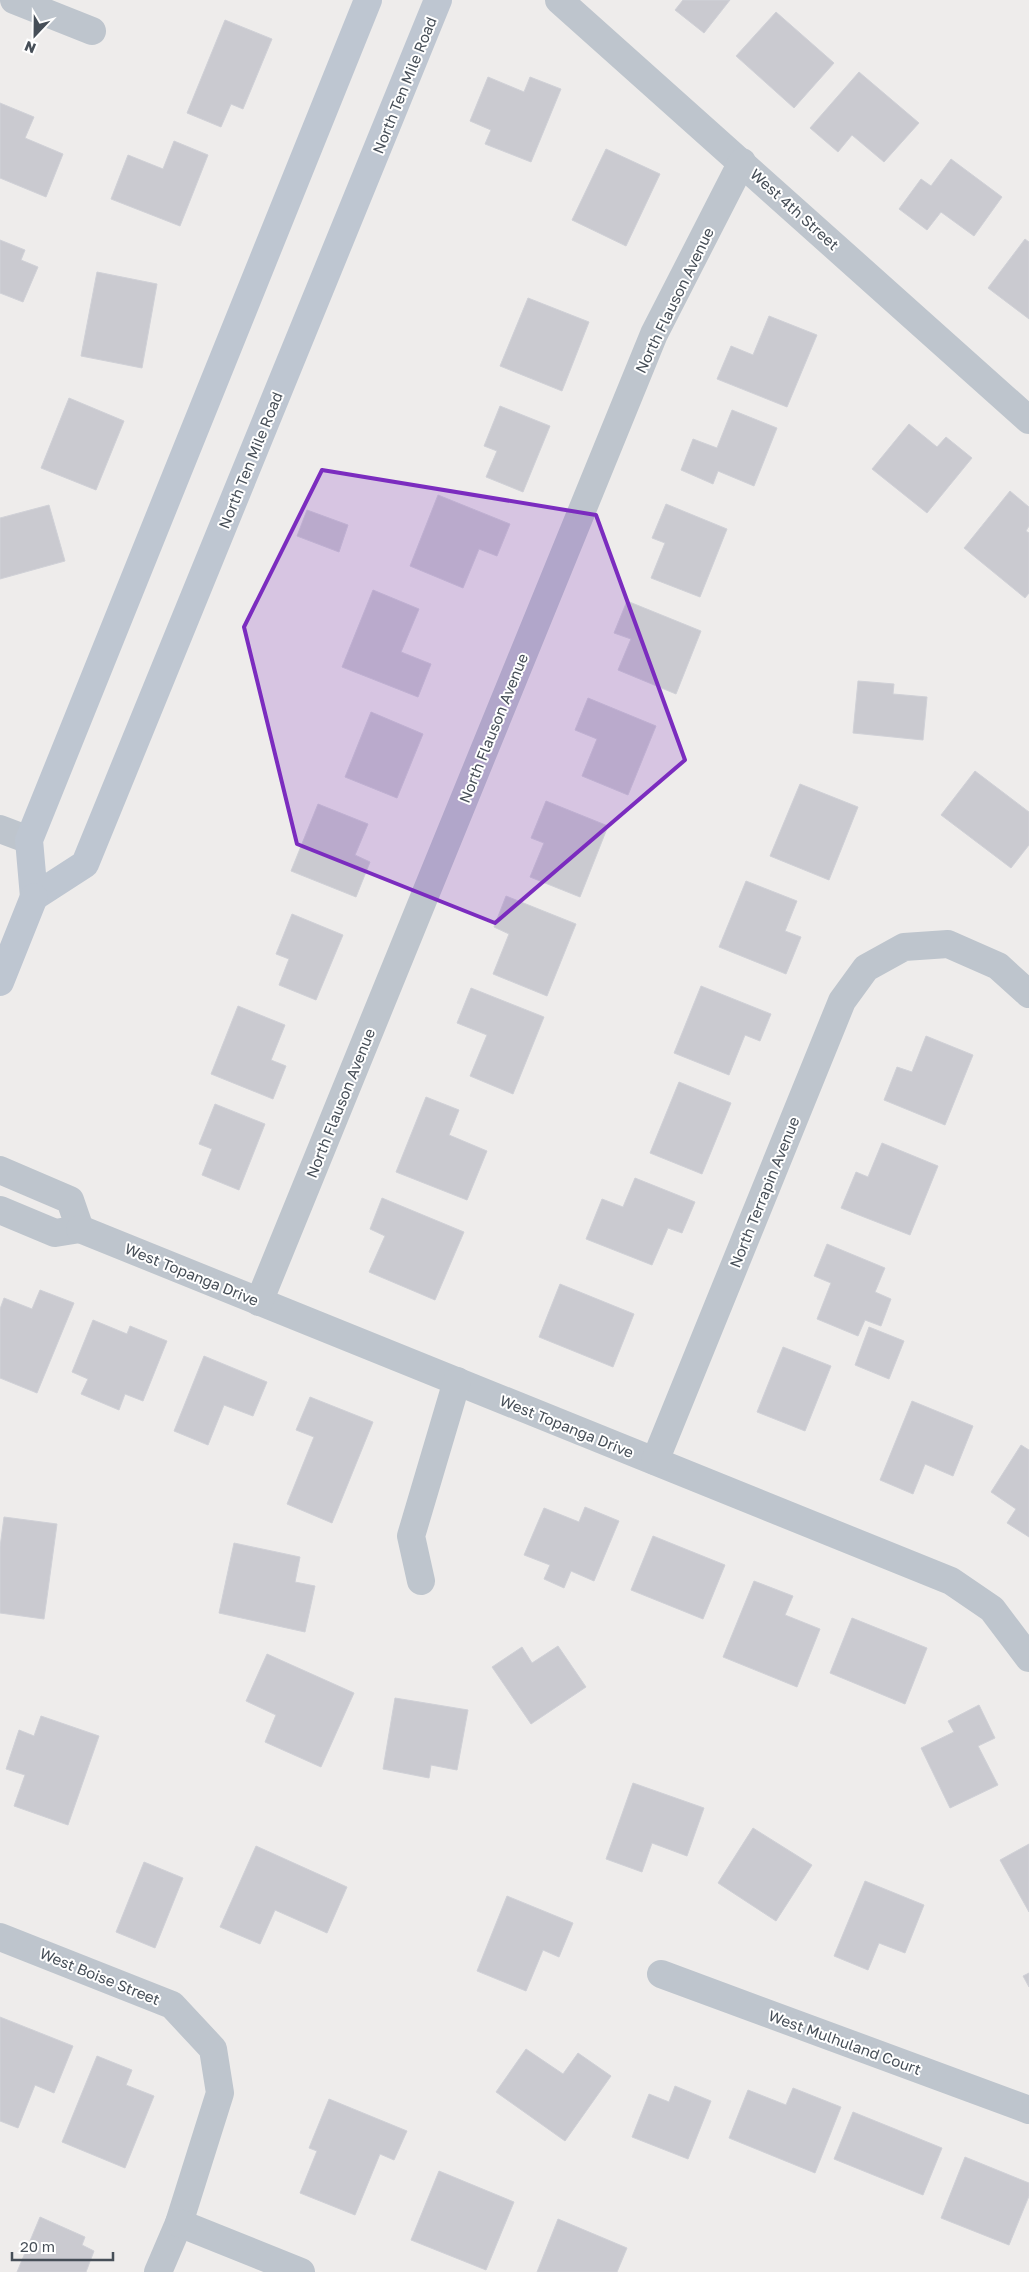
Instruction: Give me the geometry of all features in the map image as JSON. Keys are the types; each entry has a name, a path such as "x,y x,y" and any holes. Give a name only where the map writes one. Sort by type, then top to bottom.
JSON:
{"main road":[{"path":"0,982 34,897 28,840 368,0"},
{"name":"North Ten Mile Road","path":"34,897 85,864 438,0"}],"street":[{"path":"14,0 92,31"},
{"name":"West 4th Street","path":"559,0 1029,420"},
{"name":"North Flauson Avenue","path":"259,1302 654,334 742,162"},
{"path":"0,828 28,840"},
{"name":"North Terrapin Avenue","path":"655,1461 842,1000 866,968 904,947 948,944 998,966 1029,994"},
{"path":"0,1170 70,1200 80,1229 54,1233 0,1210"},
{"name":"West Topanga Drive","path":"80,1229 951,1581 992,1609 1029,1658"},
{"path":"421,1581 411,1536 457,1382"},
{"name":"West Boise Street","path":"0,1936 172,2005 213,2049 220,2093 179,2223"},
{"name":"West Mulhuland Court","path":"661,1974 1029,2110"},
{"path":"158,2272 179,2223 301,2272"}],"highlighted area":[{"path":"322,470 596,515 685,760 495,923 297,844 244,627"}],"building":[{"path":"683,0 730,0 704,33 675,10"},
{"path":"776,12 834,63 794,108 736,56"},
{"path":"225,20 272,39 243,109 231,104 221,127 187,113"},
{"path":"859,72 919,123 884,162 852,135 838,152 810,128"},
{"path":"488,77 524,92 530,77 561,89 531,162 485,144 491,130 470,121"},
{"path":"0,103 34,117 25,138 63,154 46,197 0,178"},
{"path":"174,141 208,155 180,226 111,199 128,155 163,169"},
{"path":"606,149 660,174 626,246 572,220"},
{"path":"951,159 1002,197 974,236 941,212 927,230 899,209 921,179 931,186"},
{"path":"1025,239 1029,242 1029,319 988,288"},
{"path":"0,240 25,250 21,260 38,267 23,302 0,293"},
{"path":"97,272 157,284 142,368 81,356"},
{"path":"528,298 589,322 562,391 500,366"},
{"path":"769,316 817,335 787,407 717,379 731,346 753,355"},
{"path":"69,398 124,421 96,490 41,468"},
{"path":"500,406 550,426 523,492 486,477 497,451 484,446"},
{"path":"732,410 777,428 754,486 718,471 713,484 681,470 693,439 717,448"},
{"path":"909,424 937,447 946,437 972,458 927,513 872,469"},
{"path":"1010,491 1029,507 1029,526 1026,531 1029,533 1029,593 1025,598 964,548"},
{"path":"438,495 510,524 497,556 479,549 463,588 410,566"},
{"path":"666,504 727,529 700,597 651,578 665,543 652,538"},
{"path":"49,505 65,561 0,579 0,518"},
{"path":"307,510 348,525 339,552 297,536"},
{"path":"373,590 419,609 401,652 431,664 418,697 342,667"},
{"path":"627,601 701,631 676,694 618,670 631,639 614,633"},
{"path":"858,681 894,684 893,694 927,697 923,740 853,733"},
{"path":"588,698 656,726 628,795 582,776 597,739 575,730"},
{"path":"371,712 423,734 397,798 345,777"},
{"path":"975,771 1029,812 1029,845 1011,868 941,815"},
{"path":"800,784 858,807 829,880 770,856"},
{"path":"546,801 608,826 580,897 530,877 544,843 531,838"},
{"path":"318,804 368,824 355,855 370,862 356,897 291,871"},
{"path":"746,881 797,901 785,931 801,937 786,974 719,947"},
{"path":"506,896 576,924 547,996 493,974 509,934 494,927"},
{"path":"292,914 343,935 316,1000 279,985 289,959 276,954"},
{"path":"701,986 771,1014 760,1041 745,1035 729,1075 674,1053"},
{"path":"471,988 544,1017 513,1094 470,1076 487,1035 457,1023"},
{"path":"238,1006 285,1025 271,1060 286,1066 273,1099 211,1074"},
{"path":"926,1036 973,1055 945,1125 884,1100 897,1067 912,1072"},
{"path":"679,1082 731,1103 702,1174 650,1153"},
{"path":"426,1097 459,1110 449,1135 487,1151 467,1200 396,1172"},
{"path":"215,1104 265,1124 239,1190 202,1175 212,1149 199,1144"},
{"path":"882,1143 938,1166 910,1235 841,1208 856,1172 868,1177"},
{"path":"635,1178 695,1202 682,1233 668,1228 652,1265 586,1239 602,1199 623,1207"},
{"path":"382,1198 464,1232 435,1300 369,1272 385,1236 370,1229"},
{"path":"827,1244 885,1268 875,1292 891,1299 881,1326 865,1320 858,1336 817,1319 831,1283 814,1276"},
{"path":"560,1284 634,1314 613,1367 539,1337"},
{"path":"40,1290 74,1303 37,1393 0,1378 0,1309 4,1298 32,1309"},
{"path":"93,1320 127,1334 130,1326 167,1341 143,1401 125,1394 119,1410 81,1394 88,1379 72,1372"},
{"path":"869,1327 904,1341 889,1379 855,1365"},
{"path":"783,1347 831,1366 805,1431 757,1412"},
{"path":"204,1356 267,1382 253,1416 224,1405 208,1445 174,1431"},
{"path":"310,1397 373,1422 332,1523 287,1504 314,1437 296,1430"},
{"path":"912,1401 973,1426 953,1476 925,1464 913,1494 880,1480"},
{"path":"1021,1445 1029,1450 1029,1537 1007,1523 1016,1509 991,1492"},
{"path":"585,1507 619,1521 594,1581 571,1571 564,1588 544,1579 550,1565 524,1555 544,1508 579,1522"},
{"path":"4,1517 57,1524 44,1619 0,1613 0,1547"},
{"path":"653,1536 725,1565 703,1619 631,1590"},
{"path":"234,1543 300,1557 295,1582 315,1586 305,1632 219,1613"},
{"path":"754,1581 793,1596 785,1615 820,1629 797,1687 723,1657"},
{"path":"852,1618 927,1648 905,1704 830,1673"},
{"path":"558,1646 586,1687 531,1724 492,1667 522,1647 532,1663"},
{"path":"267,1654 354,1693 321,1767 265,1742 276,1715 246,1701"},
{"path":"395,1698 468,1710 457,1770 431,1765 429,1778 383,1769"},
{"path":"979,1705 995,1738 978,1746 998,1785 950,1808 921,1748 954,1732 948,1721"},
{"path":"41,1716 99,1736 68,1825 14,1806 25,1775 6,1769 19,1730 34,1736"},
{"path":"633,1783 704,1808 687,1856 652,1843 642,1872 606,1859"},
{"path":"753,1828 812,1865 776,1921 718,1883"},
{"path":"1029,1844 1029,1912 1000,1860"},
{"path":"256,1846 347,1887 327,1933 275,1910 260,1944 220,1927"},
{"path":"144,1862 183,1878 155,1948 116,1932"},
{"path":"865,1881 924,1905 905,1953 879,1943 868,1970 834,1956"},
{"path":"507,1896 573,1923 559,1957 543,1950 526,1991 477,1971"},
{"path":"1029,1973 1029,1987 1023,1976"},
{"path":"0,2017 73,2046 54,2093 35,2085 18,2128 0,2121"},
{"path":"526,2049 563,2074 578,2053 611,2076 565,2141 496,2092"},
{"path":"97,2056 132,2070 126,2085 154,2096 125,2168 62,2142"},
{"path":"675,2086 711,2101 688,2159 632,2137 649,2094 669,2102"},
{"path":"793,2088 841,2107 815,2173 729,2138 748,2090 786,2105"},
{"path":"329,2099 407,2131 394,2160 380,2154 355,2215 300,2193 317,2151 309,2148"},
{"path":"853,2112 942,2148 923,2195 834,2159"},
{"path":"965,2157 1029,2183 1029,2196 1009,2245 941,2218"},
{"path":"439,2171 514,2202 486,2270 411,2240"},
{"path":"40,2217 85,2237 82,2245 94,2251 86,2272 17,2272"},
{"path":"558,2219 627,2248 617,2272 537,2272"}]}
